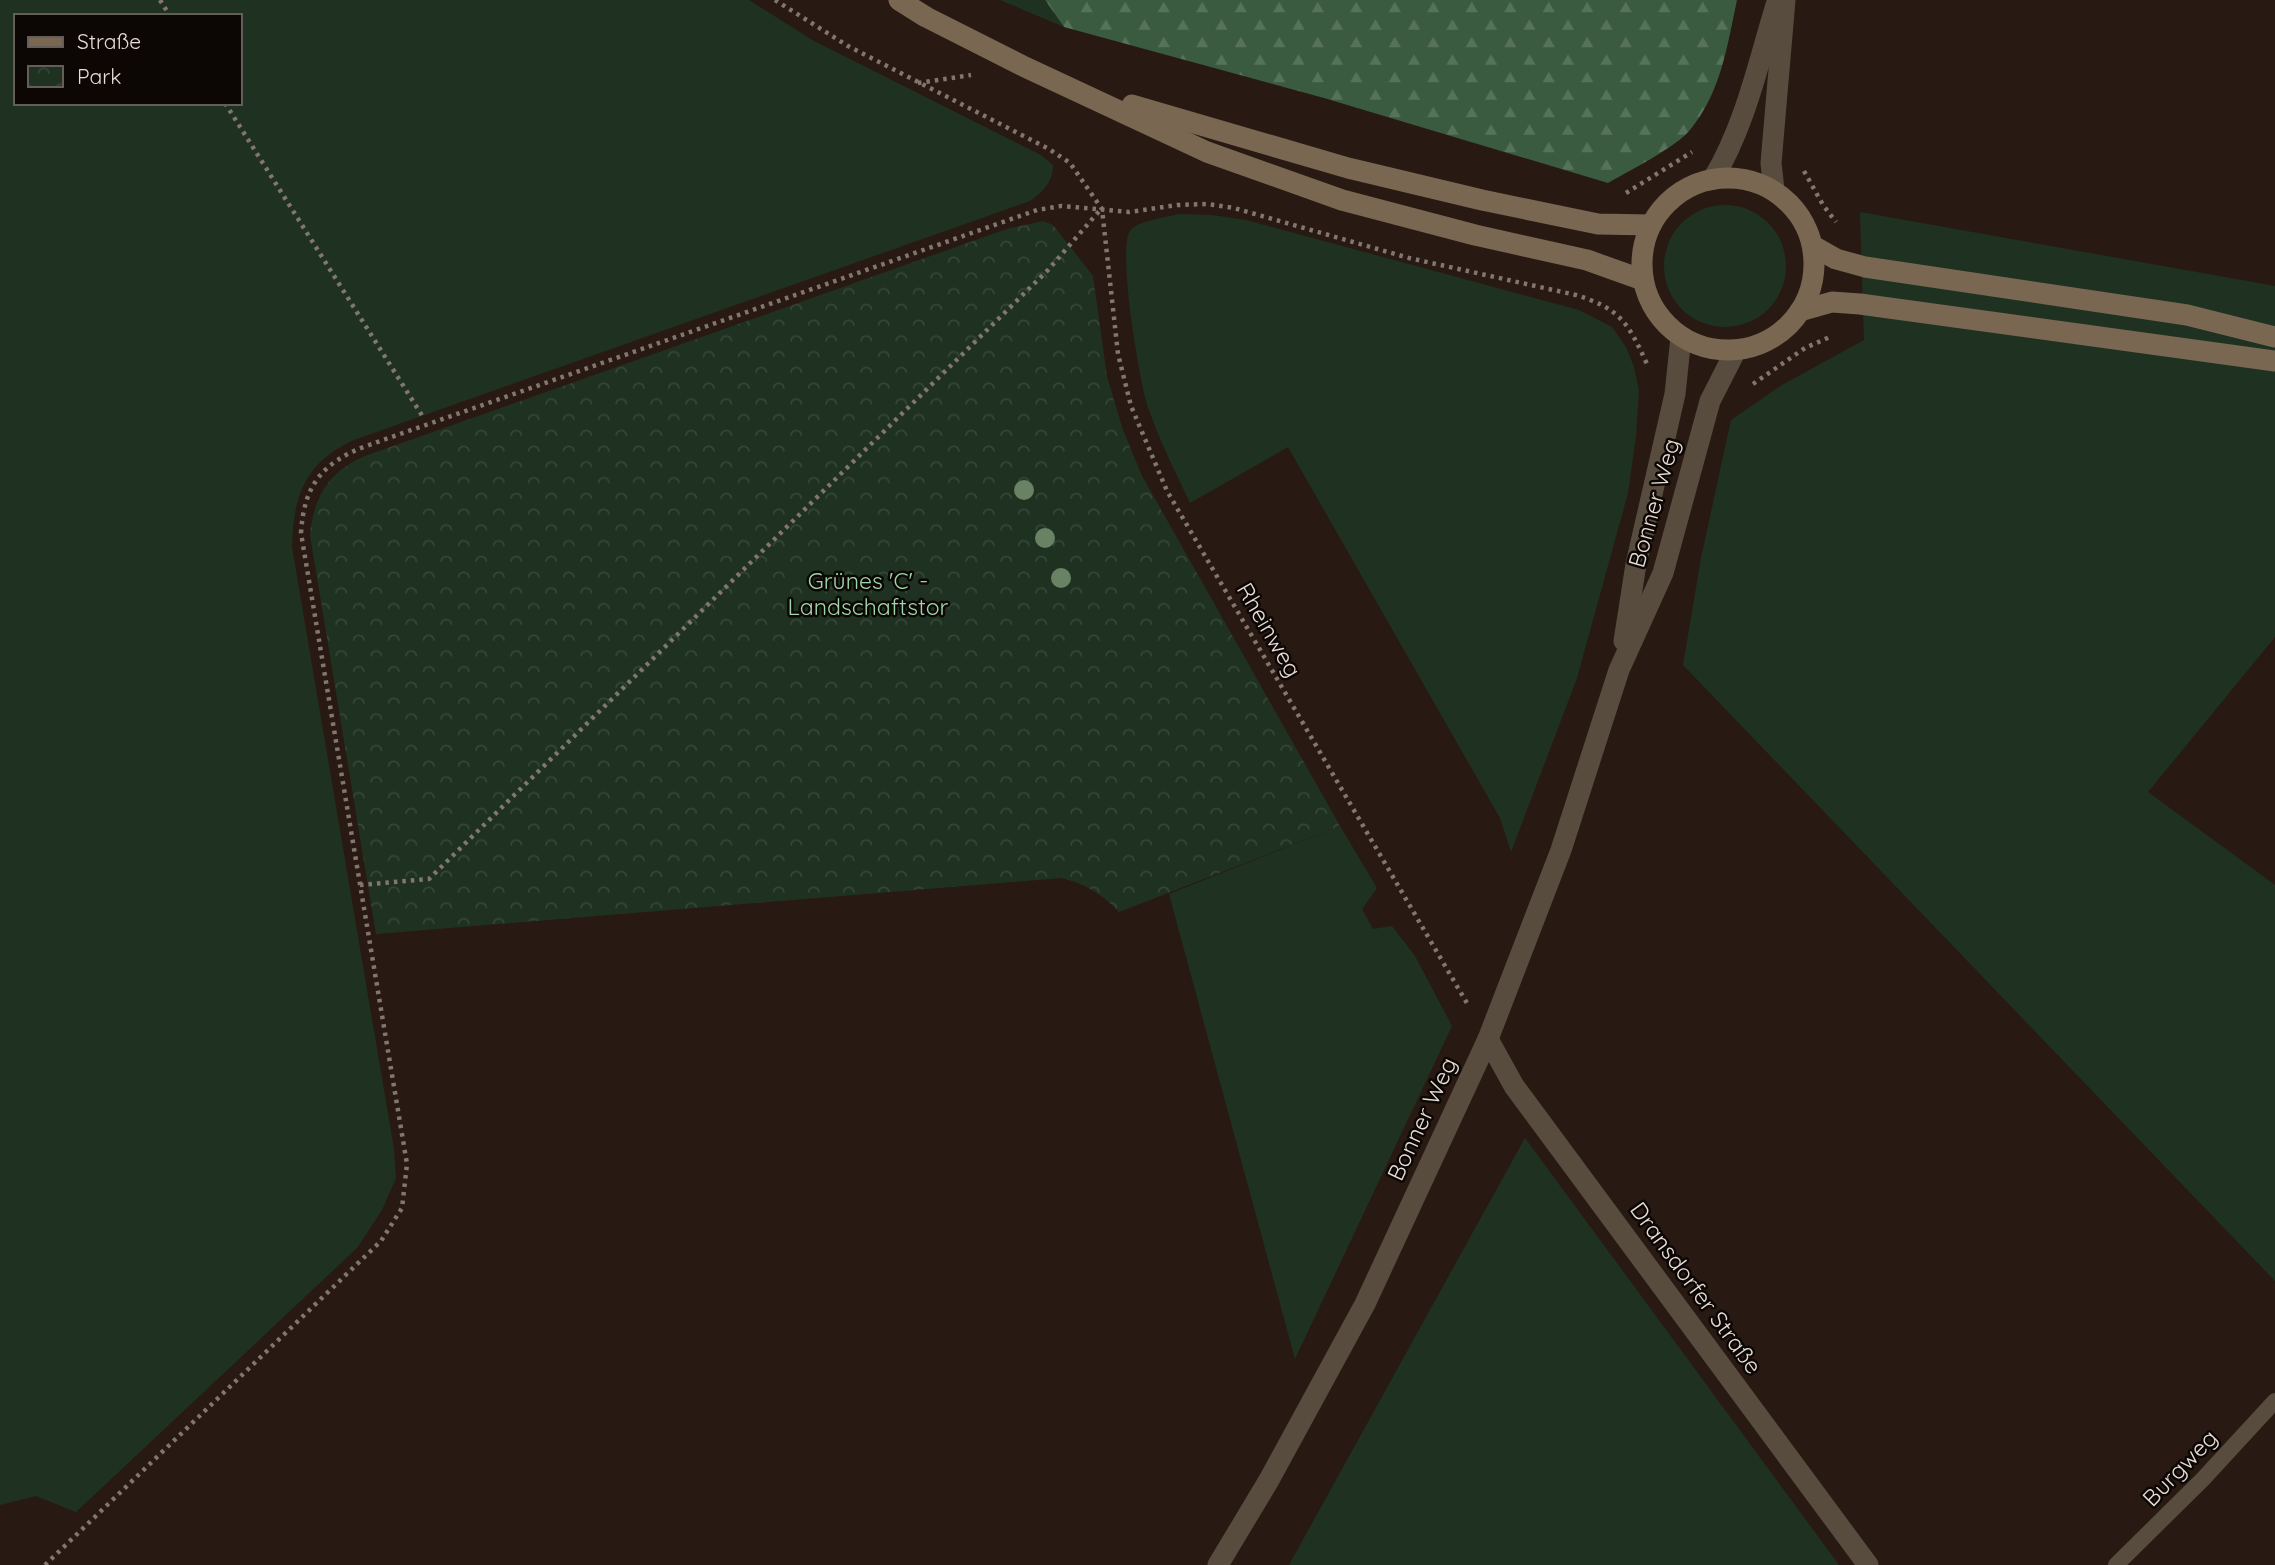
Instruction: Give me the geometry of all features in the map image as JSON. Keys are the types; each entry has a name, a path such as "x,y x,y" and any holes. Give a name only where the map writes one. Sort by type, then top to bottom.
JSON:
{"main road":[{"path":"899,0 926,17 1069,88 1207,152 1342,200 1475,235 1587,260 1643,280"},
{"path":"1069,88 1348,168 1482,200 1598,224 1651,225"},
{"path":"1735,177 1755,181 1774,190 1792,205 1799,215 1813,246 1815,268 1810,291 1800,311 1783,331 1761,344 1736,350 1707,348 1681,337 1663,321 1651,302 1643,280 1643,252 1651,225 1667,203 1688,187 1713,178 1735,177"},
{"path":"1813,246 1836,259 1865,267 2187,315 2275,337"},
{"path":"1800,311 1832,302 1860,304 2275,361"}],"street":[{"path":"1713,178 1729,152 1739,127 1777,0"},
{"path":"1774,190 1771,163 1785,0"},
{"name":"Bonner Weg","path":"1619,670 1636,564 1675,394 1681,337"},
{"name":"Bonner Weg","path":"1218,1565 1269,1480 1365,1304 1488,1039 1561,850 1619,670 1663,573 1710,401 1736,350"},
{"name":"Dransdorfer Straße","path":"1488,1039 1514,1086 1868,1565"}],"lane":[{"name":"Burgweg","path":"2116,1565 2203,1479 2275,1401"}],"path":[{"path":"775,0 848,46 1058,155 1079,174 1102,209"},
{"path":"226,105 423,417"},
{"path":"1773,137 1795,143 1806,176 1823,205 1842,227"},
{"path":"1623,194 1632,191 1702,145"},
{"path":"45,1565 381,1241 402,1208 407,1164 301,533 305,500 322,472 332,462 379,442 1037,209 1061,206 1129,212 1177,205 1207,204 1234,208 1409,258 1576,295 1601,303 1621,318 1648,368 1650,388 1675,394"},
{"path":"360,885 429,879 1021,297 1102,209"},
{"name":"Rheinweg","path":"1102,209 1118,354 1131,406 1162,481 1488,1039"},
{"path":"1710,401 1731,405 1747,388 1805,348 1857,328 1860,304"}],"green space":[{"path":"0,0 749,0 814,41 1041,155 1053,165 1053,171 1046,186 1030,201 354,440 337,449 313,470 299,497 292,547 394,1149 396,1178 382,1210 357,1248 76,1512 36,1496 0,1505"},
{"path":"1000,0 1045,0 1064,27"},
{"path":"1045,0 1737,0 1716,85 1701,115 1690,130 1674,144 1608,183 1324,98 1064,27"},
{"path":"1725,205 1748,210 1768,223 1781,243 1786,266 1781,289 1768,309 1748,322 1725,327 1702,322 1682,309 1669,289 1664,266 1669,243 1682,223 1702,210"},
{"path":"1860,212 2275,286 2275,637 2148,792 2275,885 2275,1281 1683,665 1701,558 1731,420 1782,385 1864,340"},
{"path":"1179,214 1246,220 1579,310 1612,327 1626,347 1639,391 1628,493 1577,678 1511,852 1500,818 1288,447 1190,503 1158,434 1145,396 1131,318 1126,263 1127,243 1133,228 1145,222"},
{"name":"Grünes 'C' - Landschaftstor","path":"1043,221 1053,225 1093,276 1107,377 1123,430 1142,476 1340,826 1119,912 1093,890 1061,878 376,934 310,535 319,498 332,478 352,462 365,456 1007,229"},
{"path":"1340,826 1377,888 1362,909 1373,929 1392,926 1415,956 1452,1026 1295,1359 1169,894"},
{"path":"1525,1138 1839,1565 1289,1565"}]}
